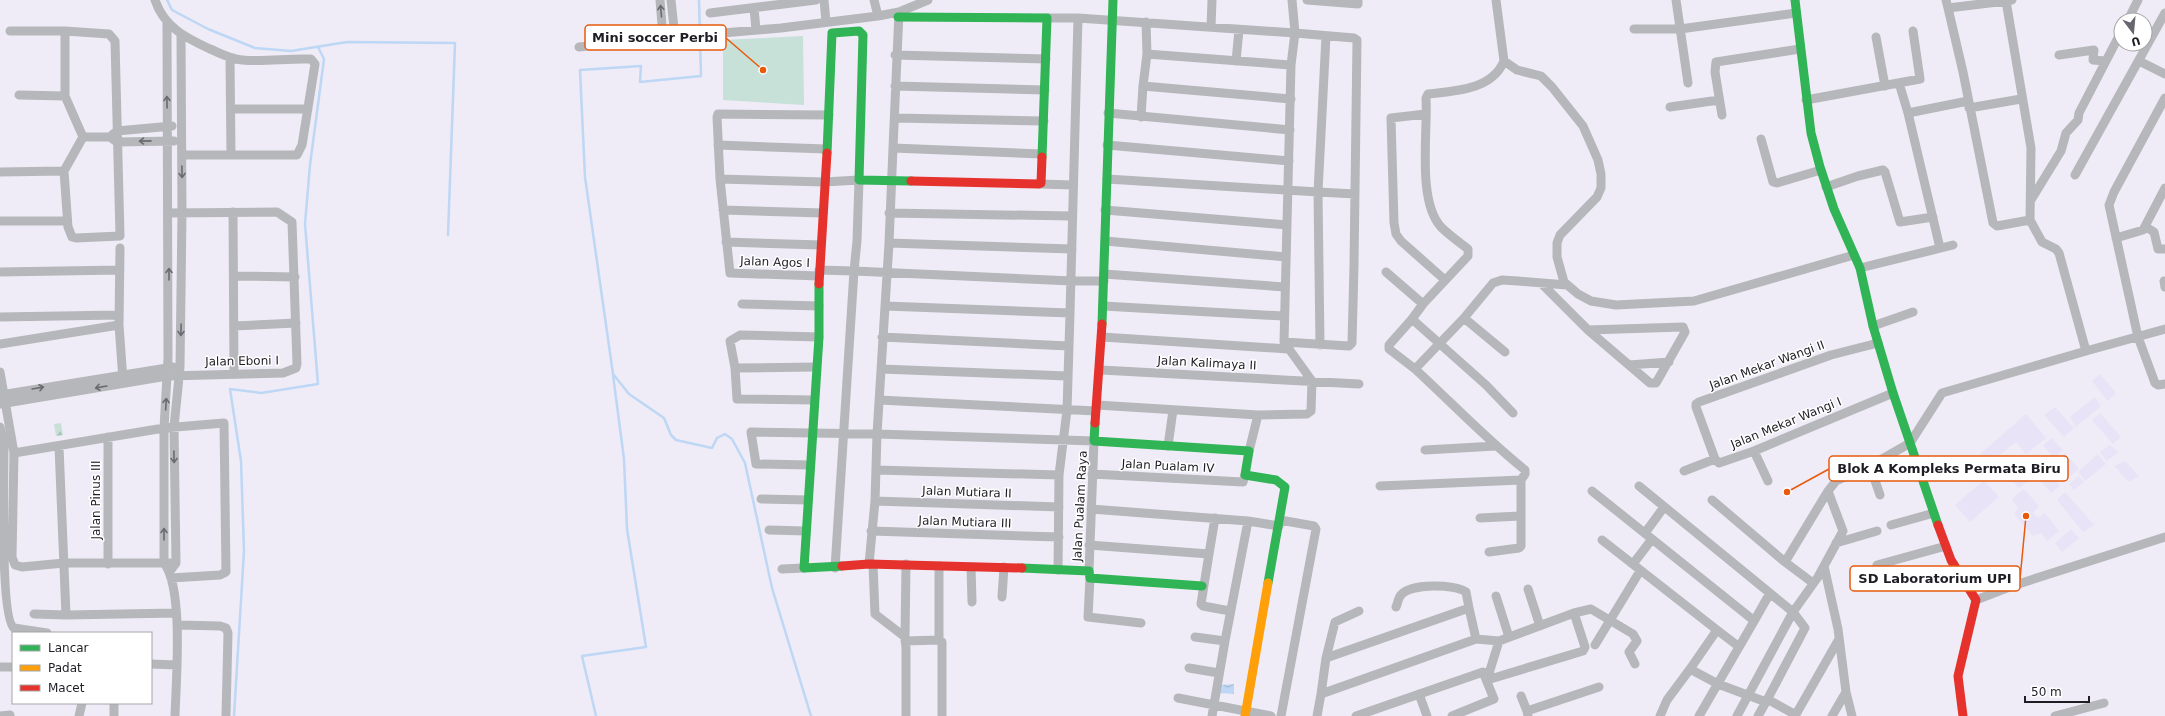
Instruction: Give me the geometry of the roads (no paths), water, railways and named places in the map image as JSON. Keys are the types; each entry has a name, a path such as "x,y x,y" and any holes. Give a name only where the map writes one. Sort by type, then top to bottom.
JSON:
{"street":[{"path":"155,0 158,9 167,22 181,35 230,58 242,60 303,58 314,61 315,64 302,145 296,155 182,156"},
{"path":"660,0 663,38"},
{"path":"671,0 675,37"},
{"path":"710,13 816,0"},
{"path":"824,0 826,22"},
{"path":"874,0 878,16"},
{"path":"898,14 928,0"},
{"path":"1094,441 1101,370 1108,113 1113,0"},
{"path":"1211,27 1212,0"},
{"path":"879,400 1067,410 1097,408 1258,414 1307,414 1311,411 1312,381 1286,346 1283,316 1289,191 1291,65 1294,33 1292,0"},
{"path":"1307,0 1358,4 1358,0"},
{"path":"1489,552 1521,547 1521,480 1525,474 1524,470 1496,446 1415,369 1389,349 1389,345 1423,304 1468,256 1468,249 1441,227 1431,211 1426,163 1426,98 1428,94 1476,87 1497,71 1504,61 1496,0"},
{"path":"1676,0 1688,82"},
{"path":"1795,0 1806,100 1811,132 1821,170 1834,209 1860,268 1873,326 1893,393 1934,513 1946,546 1966,587 1976,600"},
{"path":"2030,220 1997,226 1993,223 1963,72 1947,4 2009,0 2022,99 2031,148 2030,220 2039,238 2059,253 2086,351"},
{"path":"2132,12 2138,0"},
{"path":"754,8 756,30"},
{"path":"1634,29 1680,29 1796,13"},
{"path":"2075,175 2165,13"},
{"path":"579,47 756,30 898,14 1078,18 1294,33 1354,38 1357,40 1352,343 1349,346 1286,346 1102,337"},
{"path":"898,14 889,243 882,337 875,501 871,531 871,564 875,614 905,639 939,640 944,646 942,716"},
{"path":"1040,184 1044,121 1047,18"},
{"path":"1058,570 1059,474 1067,410 1066,376 1072,282 1071,216 1078,18"},
{"path":"167,22 169,213 168,371 164,428 164,563 171,574 178,625 175,716"},
{"path":"1140,117 1147,54 1146,22"},
{"path":"1236,61 1239,30"},
{"path":"65,31 65,96 83,137"},
{"path":"10,32 65,31 110,34 114,39 115,137 120,236 76,238 70,233 67,221 64,170 83,137"},
{"path":"1806,100 1920,79 1913,31"},
{"path":"804,568 818,338 819,273 829,115 832,33 861,32 863,35 857,241 835,568"},
{"path":"171,574 176,563 174,427 180,372 182,214 181,35"},
{"path":"1320,345 1318,192 1326,36"},
{"path":"1876,37 1885,86"},
{"path":"2031,200 2061,151 2066,133 2078,120 2079,113 2113,46"},
{"path":"1722,115 1719,100 1716,62 1800,49"},
{"path":"2059,55 2094,50 2093,60 2105,61"},
{"path":"1147,54 1291,65"},
{"path":"896,55 1046,59"},
{"path":"230,58 231,155"},
{"path":"2139,60 2165,74"},
{"path":"1504,61 1514,69 1541,76 1552,87 1583,126 1598,160 1601,174 1600,188 1597,197 1560,235 1557,243 1557,257 1560,274 1567,285 1578,294 1591,301 1616,305 1694,301 1854,255"},
{"path":"1899,83 1908,113 1940,248"},
{"path":"895,86 1045,90"},
{"path":"1143,86 1291,99"},
{"path":"19,95 65,96"},
{"path":"2165,98 2111,199 2110,212 2138,337 2155,383 2158,385 2165,384"},
{"path":"1908,113 2022,99"},
{"path":"1670,107 1719,100"},
{"path":"231,109 308,109"},
{"path":"1108,113 1290,130"},
{"path":"821,245 726,242 720,179 718,114 829,115"},
{"path":"1426,114 1391,118 1394,222 1396,234 1401,241 1445,280"},
{"path":"895,118 1044,121"},
{"path":"115,137 167,126 181,126"},
{"path":"83,137 115,137 182,141"},
{"path":"1761,138 1773,182 1777,183 1821,170"},
{"path":"718,145 826,148"},
{"path":"1107,145 1289,161"},
{"path":"893,148 1042,154"},
{"path":"0,172 64,170"},
{"path":"1826,186 1883,170 1885,172 1897,218 1900,222 1904,223 1933,217"},
{"path":"720,179 824,182 892,179 1073,185"},
{"path":"1107,179 1355,194"},
{"path":"2116,238 2141,232 2146,226 2165,188"},
{"path":"722,210 823,214"},
{"path":"1106,210 1287,225"},
{"path":"169,213 182,214 233,212 234,374"},
{"name":"Jalan Eboni I","path":"180,372 190,374 283,373 296,368 295,277 292,222 276,212 233,212"},
{"path":"889,213 1071,216"},
{"path":"0,221 67,221"},
{"path":"2146,226 2154,232 2158,249 2165,249"},
{"path":"1105,241 1286,257"},
{"name":"Jalan Agos I","path":"726,242 730,273 819,273 854,271 887,274 1072,282 1104,277 1285,287"},
{"path":"889,243 1072,249"},
{"path":"1860,268 1953,246"},
{"path":"120,248 119,325 123,378"},
{"path":"0,272 120,270"},
{"path":"1386,272 1423,304"},
{"path":"234,276 295,277"},
{"path":"1415,369 1441,344 1493,283 1502,280 1567,285"},
{"path":"1541,283 1588,330 1652,383 1656,383 1685,332 1683,327 1588,330"},
{"path":"742,304 819,306"},
{"path":"885,306 1070,313"},
{"path":"1103,306 1283,316"},
{"path":"1873,326 1913,312"},
{"path":"0,317 119,315"},
{"path":"1464,318 1505,352"},
{"path":"1412,319 1441,344 1462,366 1486,385 1513,413"},
{"path":"234,326 296,324"},
{"path":"0,344 119,325"},
{"path":"1785,562 1828,491 1836,481 1870,466 1910,443 1942,393 2165,329"},
{"path":"814,400 737,399 735,368 730,341 736,336 818,338"},
{"path":"882,337 1068,346"},
{"name":"Jalan Mekar Wangi II","path":"1714,459 1707,434 1696,407 1697,403 1831,355 1878,343"},
{"path":"1629,365 1669,362"},
{"path":"735,368 816,367"},
{"path":"881,369 1066,376"},
{"name":"Jalan Kalimaya II","path":"1101,370 1359,384"},
{"path":"2,399 168,371 180,372"},
{"path":"0,372 2,399 14,453 13,562 15,565 22,567 64,563 176,563"},
{"name":"Jalan Mekar Wangi I","path":"1714,459 1718,463 1754,451 1893,393"},
{"path":"1168,446 1173,410"},
{"path":"1246,713 1286,487 1276,480 1244,479 1258,414"},
{"path":"14,453 59,447 164,428 224,423 226,572 220,576 171,574"},
{"path":"0,426 4,445 7,613 10,624 14,628 40,632"},
{"path":"810,465 756,464 751,432 813,432 1094,441 1249,451"},
{"name":"Jalan Pinus III","path":"108,437 108,564"},
{"name":"Jalan Pualam Raya","path":"1094,441 1089,545 1088,617 1141,623"},
{"path":"1426,450 1496,446"},
{"path":"59,447 66,615"},
{"path":"1754,451 1768,481"},
{"path":"1684,471 1714,459"},
{"path":"1870,466 1880,494"},
{"path":"876,470 1059,474"},
{"name":"Jalan Pualam IV","path":"1092,474 1244,479"},
{"path":"1380,486 1521,480"},
{"path":"1639,486 1793,612 1805,628 1758,716"},
{"path":"1592,491 1749,614 1753,623"},
{"path":"1737,716 1793,612 1824,566 1842,531 1842,526 1828,491"},
{"path":"761,499 808,500"},
{"path":"1712,500 1785,562 1813,583"},
{"name":"Jalan Mutiara II","path":"875,501 1059,507"},
{"path":"1633,564 1664,507"},
{"path":"1091,510 1314,526 1316,529 1281,716"},
{"path":"1891,525 1934,513"},
{"path":"1480,518 1520,516"},
{"path":"1215,518 1202,586 1202,605 1230,611"},
{"path":"1212,716 1215,705 1224,641 1248,521"},
{"path":"769,530 806,531"},
{"path":"1836,542 1877,530"},
{"name":"Jalan Mutiara III","path":"871,531 1059,537"},
{"path":"1602,540 1738,646"},
{"path":"1976,600 2012,586 2164,540"},
{"path":"1089,545 1209,554"},
{"path":"1877,565 1946,546"},
{"path":"782,569 835,568 871,564 1004,567 1058,570 1089,575 1202,586"},
{"path":"906,564 906,716"},
{"path":"939,566 939,640"},
{"path":"1824,566 1839,639 1846,692 1852,716"},
{"path":"971,567 972,602"},
{"path":"1002,598 1004,567"},
{"path":"1595,645 1640,571"},
{"path":"1396,607 1400,596 1405,592 1426,587 1448,586 1461,588 1466,592 1476,639"},
{"path":"1528,589 1540,626"},
{"path":"1698,716 1770,593"},
{"path":"1496,596 1509,637"},
{"path":"1963,716 1958,676 1976,600"},
{"path":"1326,658 1469,608"},
{"path":"1321,694 1476,639 1499,641 1591,608 1636,637 1636,644 1629,652 1635,664"},
{"path":"1318,716 1326,658 1335,622 1359,611"},
{"path":"34,614 66,615 176,613"},
{"path":"1487,680 1582,651 1585,647 1574,613"},
{"path":"178,625 220,626 226,628 228,633 226,716"},
{"path":"1660,716 1667,700 1717,630"},
{"path":"1195,637 1224,641"},
{"path":"1690,669 1718,684 1766,701 1796,716 1839,639"},
{"path":"1487,680 1499,641"},
{"path":"152,664 177,665"},
{"path":"0,667 12,667"},
{"path":"1189,668 1219,673"},
{"path":"1356,716 1482,671 1487,680 1493,700 1452,716"},
{"path":"1521,696 1527,714 1599,687"},
{"path":"1832,716 1846,692"},
{"path":"1419,694 1427,716"},
{"path":"1178,698 1246,713 1271,716"},
{"path":"2055,716 2104,703"},
{"path":"79,716 82,704"},
{"path":"114,704 114,716"},
{"path":"0,716 10,715"}],"water":[{"path":"1234,684 1234,694 1220,693 1220,685"}],"waterway":[{"path":"167,0 172,10 208,29 255,48 291,51 347,42 455,43 448,235"},
{"path":"699,0 701,76 640,82 641,66 580,70 585,177 613,374 629,394 664,418 671,435 676,440 712,448 717,438 725,434 732,439 745,463 772,588 811,716"},
{"path":"234,716 244,551 241,461 230,389 261,393 318,384 305,224 310,165 324,59 318,47"},
{"path":"596,716 582,656 646,647 627,529 624,459 613,375"}],"place":[{"name":"Mini soccer Perbi","path":"763,70"},
{"name":"Blok A Kompleks Permata Biru","path":"1787,492"},
{"name":"SD Laboratorium UPI","path":"2026,516"}]}
